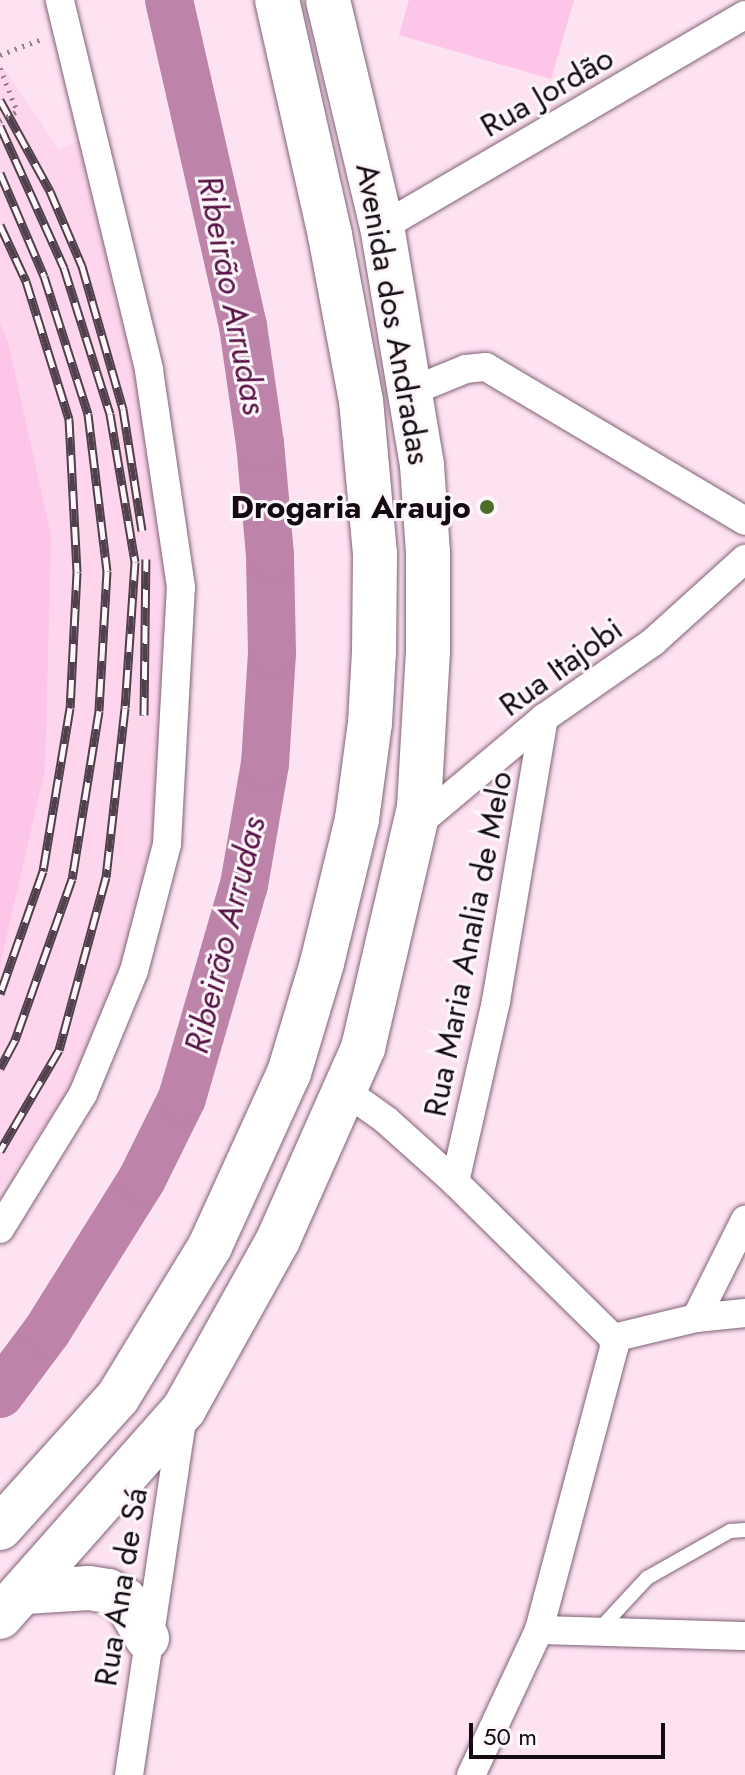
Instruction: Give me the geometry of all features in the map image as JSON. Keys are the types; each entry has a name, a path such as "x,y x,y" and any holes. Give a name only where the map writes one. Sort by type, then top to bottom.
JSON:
{"main road":[{"name":"Avenida dos Andradas","path":"0,1528 118,1397 210,1246 289,1073 322,963 357,819 370,723 375,554 361,401 330,235 277,0"},
{"name":"Avenida dos Andradas","path":"12,1605 184,1409 278,1240 363,1048 414,827 426,727 428,553 412,391 382,227 328,0"},
{"path":"330,235 361,242 374,238 382,227"},
{"path":"184,1409 210,1246"},
{"path":"12,1605 89,1588 108,1591 125,1600 147,1638"}],"street":[{"path":"0,1229 83,1094 134,971 167,844 181,587 149,369 63,13"},
{"name":"Rua Jordão","path":"382,227 745,15"},
{"path":"412,391 466,369 486,367 745,521"},
{"name":"Rua Itajobi","path":"414,827 544,718 653,642 745,559"},
{"name":"Rua Maria Analia de Melo","path":"455,1182 496,1001 544,718"},
{"path":"344,1090 386,1120 455,1182 613,1338 614,1348 539,1630 471,1775"},
{"path":"696,1318 745,1220"},
{"path":"613,1338 696,1318 745,1313"},
{"name":"Rua Ana de Sá","path":"129,1775 147,1638 184,1409"},
{"path":"539,1630 745,1636"}],"lane":[{"path":"597,1632 647,1578 730,1531 745,1530"}],"path":[{"path":"0,55 63,13"},
{"path":"0,68 17,111 0,121"}],"shaded area":[{"path":"409,0 574,0 551,79 399,35"},
{"path":"0,63 59,149 95,134 174,549 171,804 133,945 71,1090 0,1190"},
{"path":"0,324 8,342 51,535 45,770 0,965"}],"waterway":[{"name":"Ribeirão Arrudas","path":"0,1394 47,1331 142,1179 182,1098 244,885 265,764 272,653 270,555 260,444 243,326 169,0"}],"railway":[{"path":"0,100 50,191 82,266 123,409 142,531"},
{"path":"0,126 64,268 110,414 135,562 125,708 106,877 59,1050 0,1151"},
{"path":"0,173 44,276 88,414 107,571 99,711 72,879 15,1040 0,1068"},
{"path":"0,225 26,281 69,419 77,572 70,708 43,871 0,994"},
{"path":"144,715 146,559"}],"place":[{"name":"Drogaria Araujo","path":"487,507"}]}
